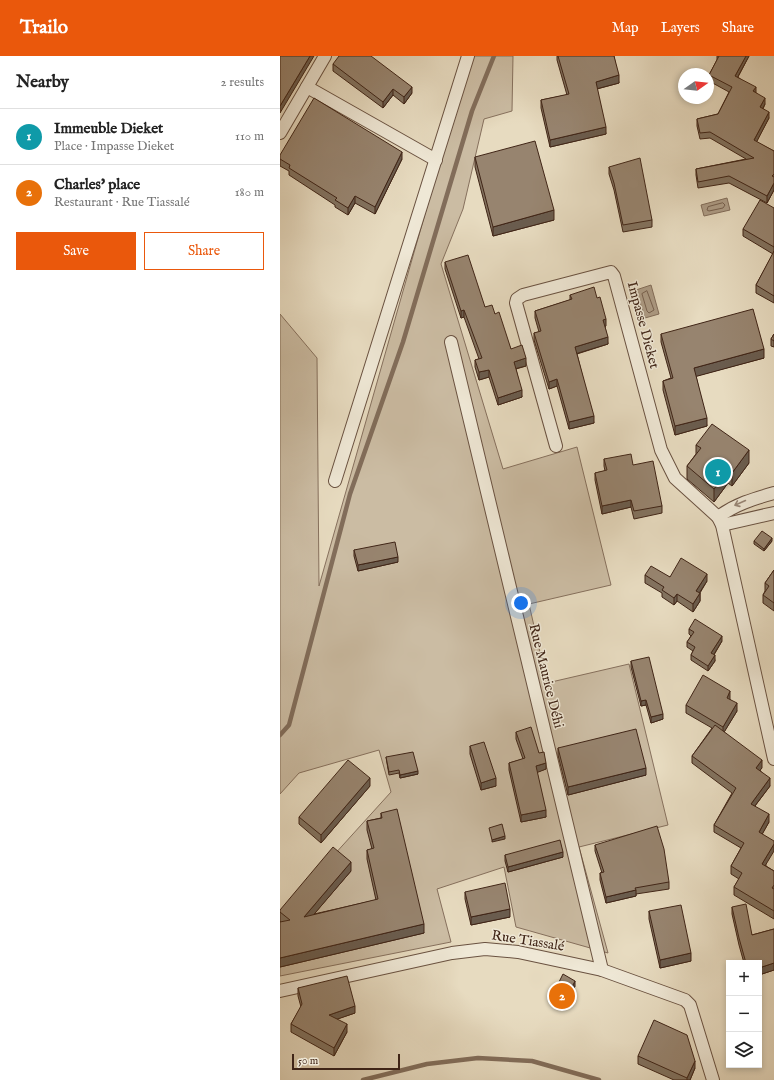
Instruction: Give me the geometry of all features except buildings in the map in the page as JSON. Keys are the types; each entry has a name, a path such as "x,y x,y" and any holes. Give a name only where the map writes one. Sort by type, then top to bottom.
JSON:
{"street":[{"path":"280,133 326,56"},
{"path":"335,481 468,56"},
{"path":"307,88 436,160"},
{"name":"Impasse Dieket","path":"556,446 516,303 517,299 523,295 610,272 614,276 661,450 675,478 720,521"},
{"name":"Rue Maurice Déhi","path":"451,342 602,970"},
{"path":"720,521 732,507 747,500 774,493"},
{"path":"720,521 774,513"},
{"path":"720,521 774,759"},
{"name":"Rue Tiassalé","path":"280,991 452,953 485,949 518,952 602,970 685,1000 690,1006 714,1080"}],"shaded area":[{"path":"470,56 513,56 512,111 484,119 463,209 441,264 503,469 577,447 611,585 529,604 547,683 629,664 668,825 579,847 608,953 516,927 504,867 437,889 451,942 280,976 280,919 333,856 391,792 379,750 299,773 280,794 280,314 317,358 319,586"}],"water":[{"path":"727,198 730,210 704,216 701,205"},
{"path":"651,285 659,314 645,318 636,290"}],"waterway":[{"path":"280,735 289,725 350,494 403,342 472,111 494,56"},
{"path":"363,1080 427,1064 478,1058 532,1061 599,1080"}],"place":[{"name":"Immeuble Dieket","path":"718,472"},
{"name":"Charles' place","path":"562,996"}]}
